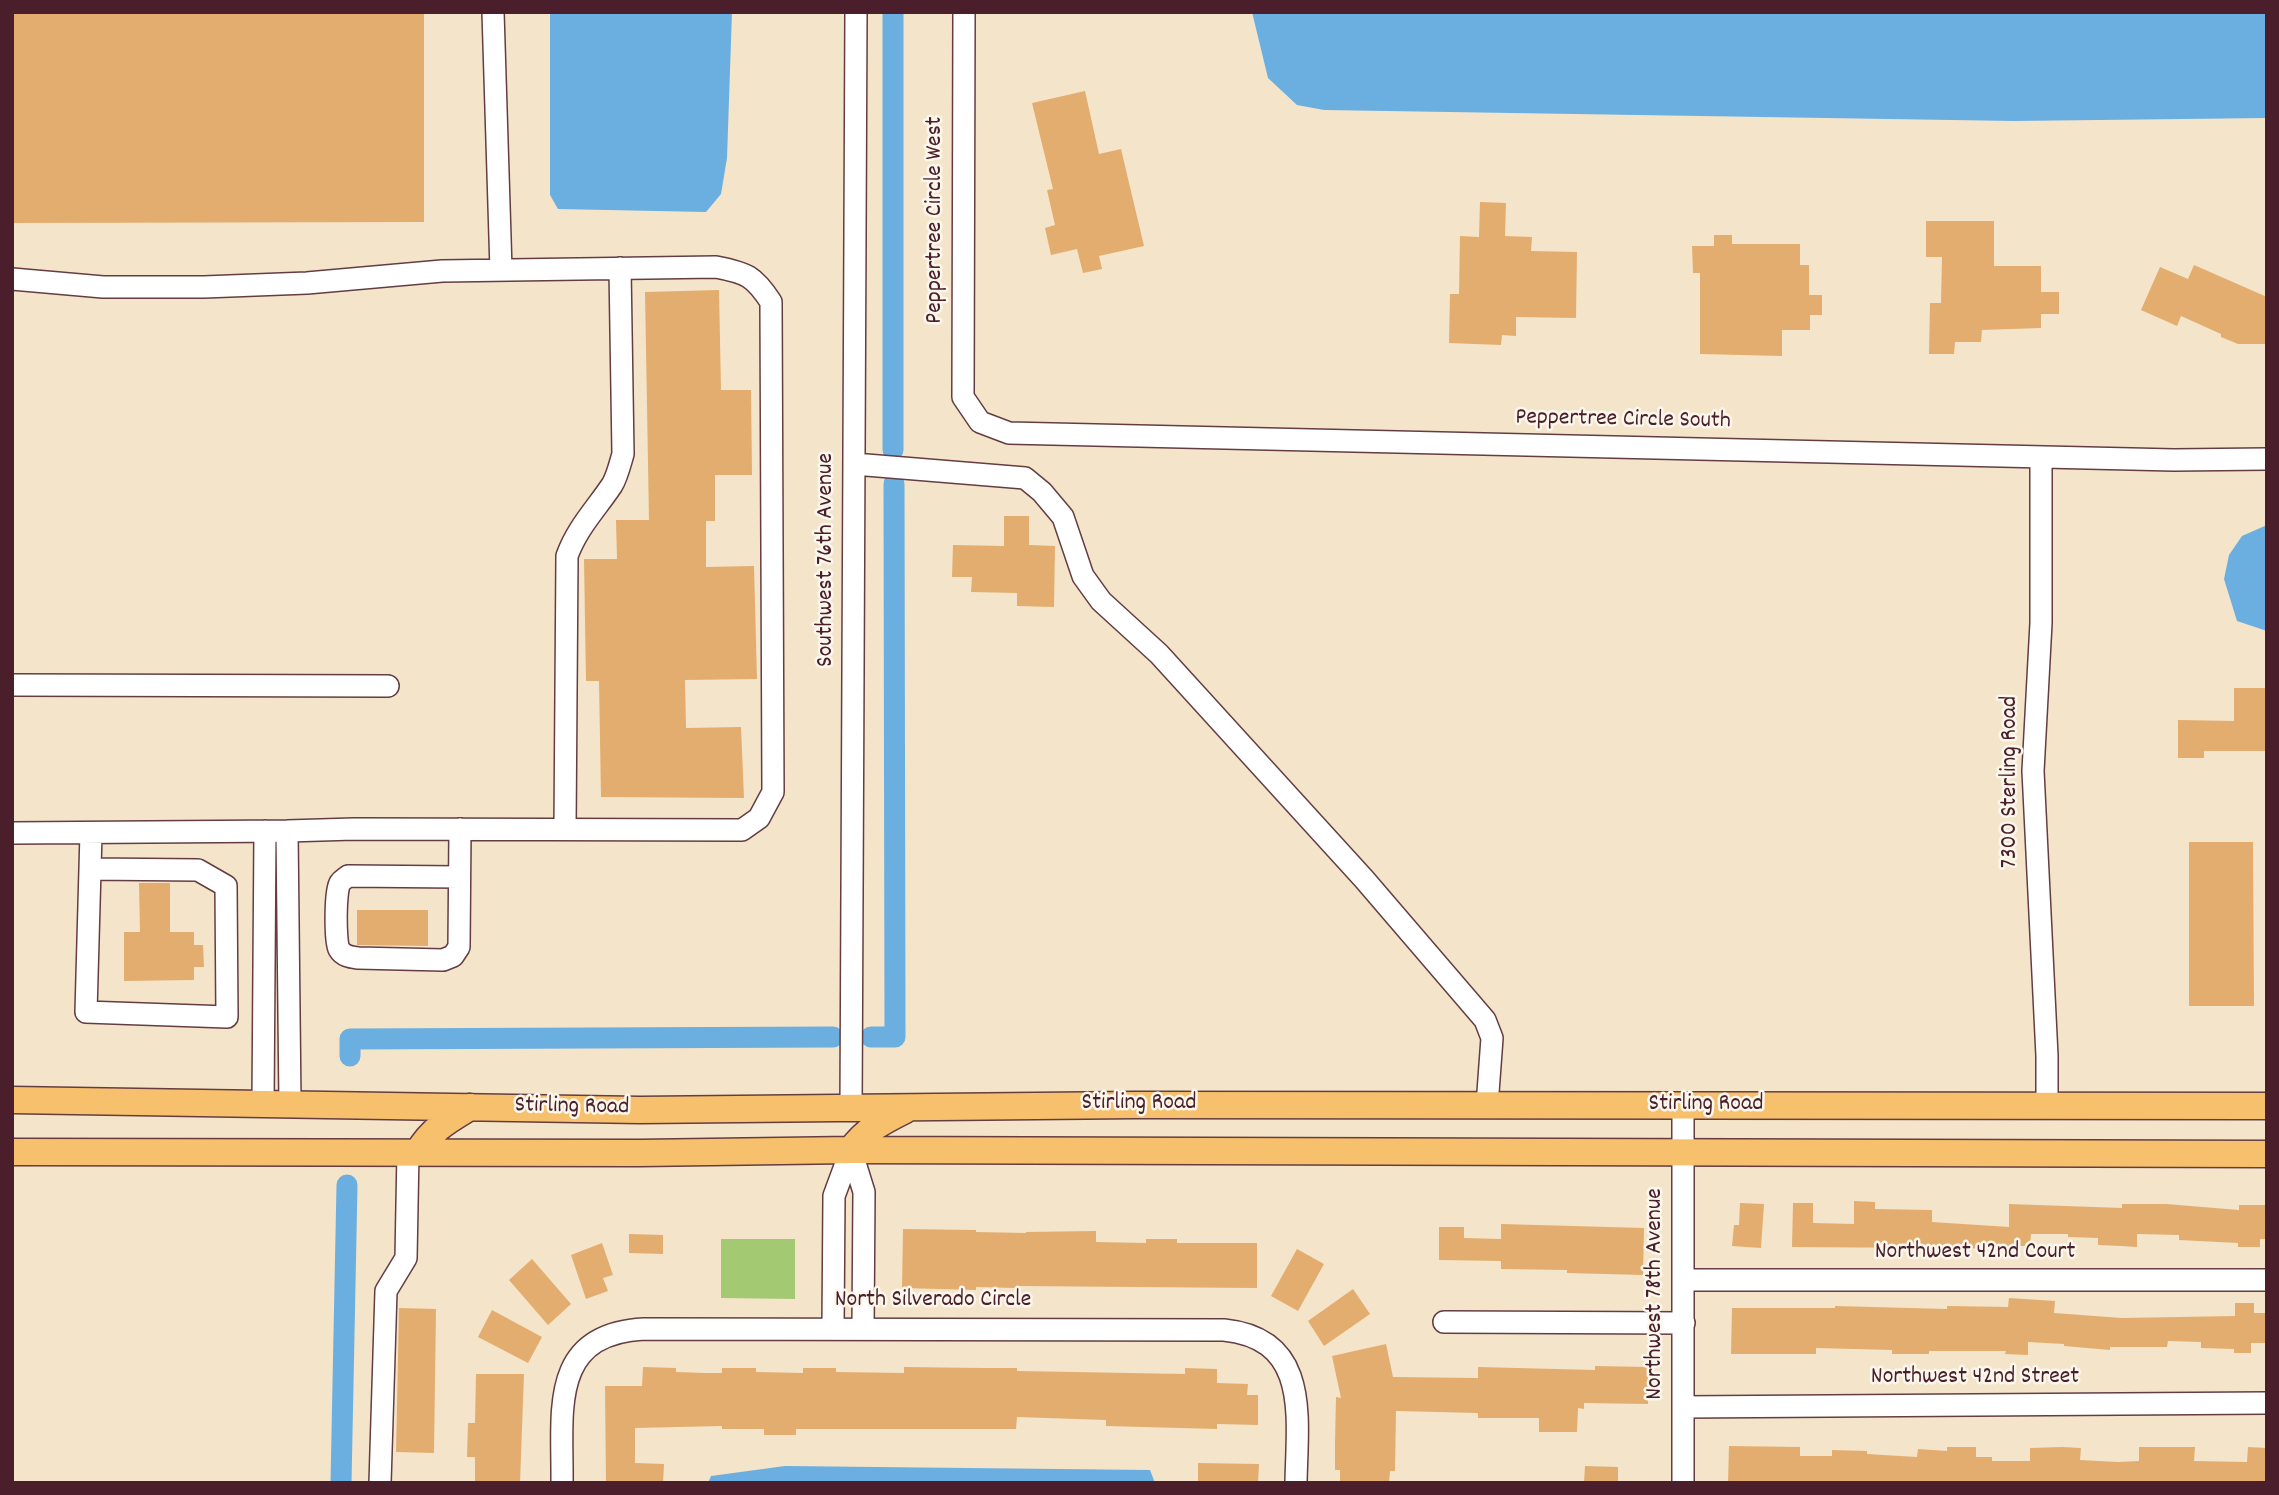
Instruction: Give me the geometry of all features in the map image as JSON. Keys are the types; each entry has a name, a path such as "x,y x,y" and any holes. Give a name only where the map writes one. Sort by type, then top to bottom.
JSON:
{"main road":[{"name":"Stirling Road","path":"12,1100 640,1110 910,1107 2267,1107"},
{"path":"413,1152 439,1125 470,1107"},
{"path":"851,1150 871,1128 910,1107"},
{"name":"Stirling Road","path":"12,1152 851,1150 2267,1154"}],"street":[{"path":"493,12 501,270"},
{"name":"Southwest 76th Avenue","path":"851,1108 856,12"},
{"name":"Peppertree Circle West","path":"964,12 963,397 980,422"},
{"path":"12,279 103,287 216,287 307,283 442,271 716,267 737,271 757,281 771,302 773,792 759,818 742,830 12,832"},
{"path":"565,829 568,556 573,540 589,514 613,483 623,454 620,268"},
{"name":"Peppertree Circle South","path":"980,422 1009,433 2041,457 2267,459"},
{"name":"7300 Sterling Road","path":"2041,457 2041,623 2033,771 2047,1106"},
{"path":"854,464 1025,478 1042,492 1063,517 1083,576 1101,601 1159,654 1364,879 1485,1020 1492,1038 1488,1106"},
{"path":"12,685 388,686"},
{"path":"459,877 348,876 341,881 337,890 339,949 346,956 358,958 443,960 453,956 460,947 460,829"},
{"path":"263,1104 265,831"},
{"path":"287,831 290,1104"},
{"path":"90,869 198,870 226,886 227,1017 86,1012 91,832"},
{"name":"Northwest 78th Avenue","path":"1683,1106 1683,1483"},
{"path":"834,1328 834,1196 851,1150"},
{"path":"851,1150 864,1192 863,1328"},
{"path":"380,1483 386,1291 406,1258 413,1152"},
{"name":"Northwest 42nd Court","path":"1684,1280 2267,1280"},
{"path":"1444,1322 1684,1323"},
{"name":"North Silverado Circle","path":"562,1483 565,1390 573,1367 586,1348 605,1336 629,1329 834,1328 1224,1330 1251,1335 1277,1353 1289,1370 1296,1392 1296,1483"},
{"name":"Northwest 42nd Street","path":"1683,1407 2267,1403"}],"green space":[{"path":"721,1239 795,1239 795,1299 721,1298"}],"water":[{"path":"550,12 732,12 727,158 721,194 706,212 558,209 550,195"},
{"path":"1252,12 2267,12 2267,118 2014,121 1324,110 1297,105 1268,78"},
{"path":"2267,525 2267,631 2237,621 2224,579 2229,555 2242,536"},
{"path":"785,1466 1150,1470 1155,1483 708,1483 711,1476"}],"building":[{"path":"12,12 424,12 424,222 12,223"},
{"path":"1085,91 1099,154 1121,149 1144,246 1099,256 1102,269 1083,273 1077,249 1051,255 1045,228 1055,225 1047,190 1053,189 1032,103"},
{"path":"1480,202 1506,203 1505,236 1532,237 1531,251 1577,252 1576,318 1516,317 1516,336 1502,335 1501,345 1449,343 1450,294 1459,294 1460,236 1479,237"},
{"path":"1926,221 1994,221 1994,266 2041,266 2041,292 2059,292 2059,314 2041,314 2041,328 1982,330 1981,342 1955,342 1954,354 1929,354 1930,303 1941,303 1942,257 1926,257"},
{"path":"1714,235 1732,235 1732,244 1800,244 1800,265 1809,265 1809,295 1822,295 1822,315 1810,315 1810,330 1782,330 1782,356 1700,354 1700,273 1693,273 1692,246 1714,246"},
{"path":"2194,265 2267,297 2267,344 2238,344 2181,316 2177,326 2141,310 2160,267 2188,279"},
{"path":"719,290 721,390 751,390 752,475 715,475 715,521 706,521 706,567 754,566 757,679 685,680 686,728 741,727 744,798 601,797 599,681 586,681 584,559 617,559 616,520 649,520 645,292"},
{"path":"1004,516 1029,516 1029,545 1055,546 1054,607 1017,606 1017,593 971,592 972,577 952,577 953,545 1004,546"},
{"path":"2234,688 2267,688 2267,751 2204,751 2204,758 2178,758 2178,720 2234,721"},
{"path":"2189,842 2253,842 2254,1006 2189,1006"},
{"path":"139,883 170,883 170,932 194,932 194,945 203,945 204,967 194,967 194,980 124,981 124,932 140,932"},
{"path":"357,910 428,910 428,946 357,945"},
{"path":"1854,1201 1875,1202 1875,1209 1932,1210 1932,1222 2009,1227 2009,1204 2122,1208 2122,1204 2166,1204 2239,1210 2239,1205 2267,1205 2267,1239 2260,1239 2260,1247 2238,1247 2238,1243 2179,1240 2179,1235 2137,1234 2137,1247 2098,1245 2098,1238 2068,1237 2068,1234 2031,1234 2030,1246 1986,1246 1985,1249 1932,1246 1792,1247 1793,1203 1813,1203 1813,1223 1854,1224"},
{"path":"1740,1203 1764,1204 1761,1248 1732,1246 1734,1225 1739,1225"},
{"path":"1501,1224 1644,1228 1643,1275 1501,1269 1501,1261 1439,1260 1439,1227 1464,1227 1464,1238 1501,1239"},
{"path":"903,1229 1026,1233 1096,1231 1096,1242 1146,1243 1146,1239 1177,1239 1177,1243 1257,1243 1257,1288 902,1288"},
{"path":"629,1234 663,1235 663,1254 629,1253"},
{"path":"602,1243 613,1275 603,1278 608,1291 586,1299 571,1255"},
{"path":"1297,1249 1324,1264 1298,1311 1271,1296"},
{"path":"532,1259 571,1304 548,1325 509,1280"},
{"path":"1353,1289 1370,1314 1324,1346 1308,1321"},
{"path":"2009,1298 2055,1301 2054,1313 2122,1318 2235,1316 2235,1303 2254,1303 2254,1313 2267,1313 2267,1343 2251,1343 2251,1353 2234,1353 2234,1349 2201,1348 2201,1342 2168,1341 2167,1347 2110,1347 2110,1350 2028,1342 2028,1355 2005,1354 2006,1351 1892,1354 1892,1350 1816,1348 1816,1354 1731,1354 1732,1308 2008,1307"},
{"path":"399,1308 436,1309 434,1453 396,1452"},
{"path":"492,1310 542,1337 528,1363 478,1337"},
{"path":"1386,1344 1393,1377 1478,1378 1478,1367 1595,1370 1595,1366 1648,1367 1648,1404 1584,1403 1584,1409 1578,1408 1577,1432 1539,1432 1539,1418 1478,1418 1478,1413 1396,1411 1395,1471 1390,1471 1389,1483 1340,1483 1340,1470 1335,1470 1335,1442 1336,1397 1341,1398 1332,1356"},
{"path":"643,1367 676,1368 676,1372 705,1373 722,1373 722,1368 803,1373 803,1368 836,1368 836,1372 904,1373 904,1367 1185,1374 1185,1368 1217,1369 1217,1383 1248,1384 1247,1395 1258,1395 1258,1425 1217,1424 1217,1429 1106,1426 1106,1420 1017,1417 1016,1429 796,1429 796,1435 764,1435 764,1429 722,1429 722,1426 635,1428 635,1463 664,1464 663,1483 606,1483 605,1386 642,1386"},
{"path":"476,1374 524,1374 520,1483 475,1483 475,1457 467,1457 468,1423 475,1423"},
{"path":"1729,1446 1800,1447 1800,1456 1832,1456 1832,1450 1917,1457 1918,1449 1947,1451 1947,1447 1976,1447 1976,1457 1992,1457 1992,1461 2030,1461 2030,1448 2062,1447 2081,1448 2080,1460 2118,1462 2139,1461 2139,1447 2195,1447 2194,1461 2247,1462 2248,1447 2267,1448 2267,1483 1728,1483"},
{"path":"1198,1463 1259,1464 1258,1483 1198,1483"},
{"path":"1585,1466 1618,1467 1618,1483 1584,1483"}],"waterway":[{"path":"893,12 893,450"},
{"path":"871,1037 895,1037 894,484"},
{"path":"350,1056 350,1039 833,1037"},
{"path":"341,1483 347,1185"}]}
